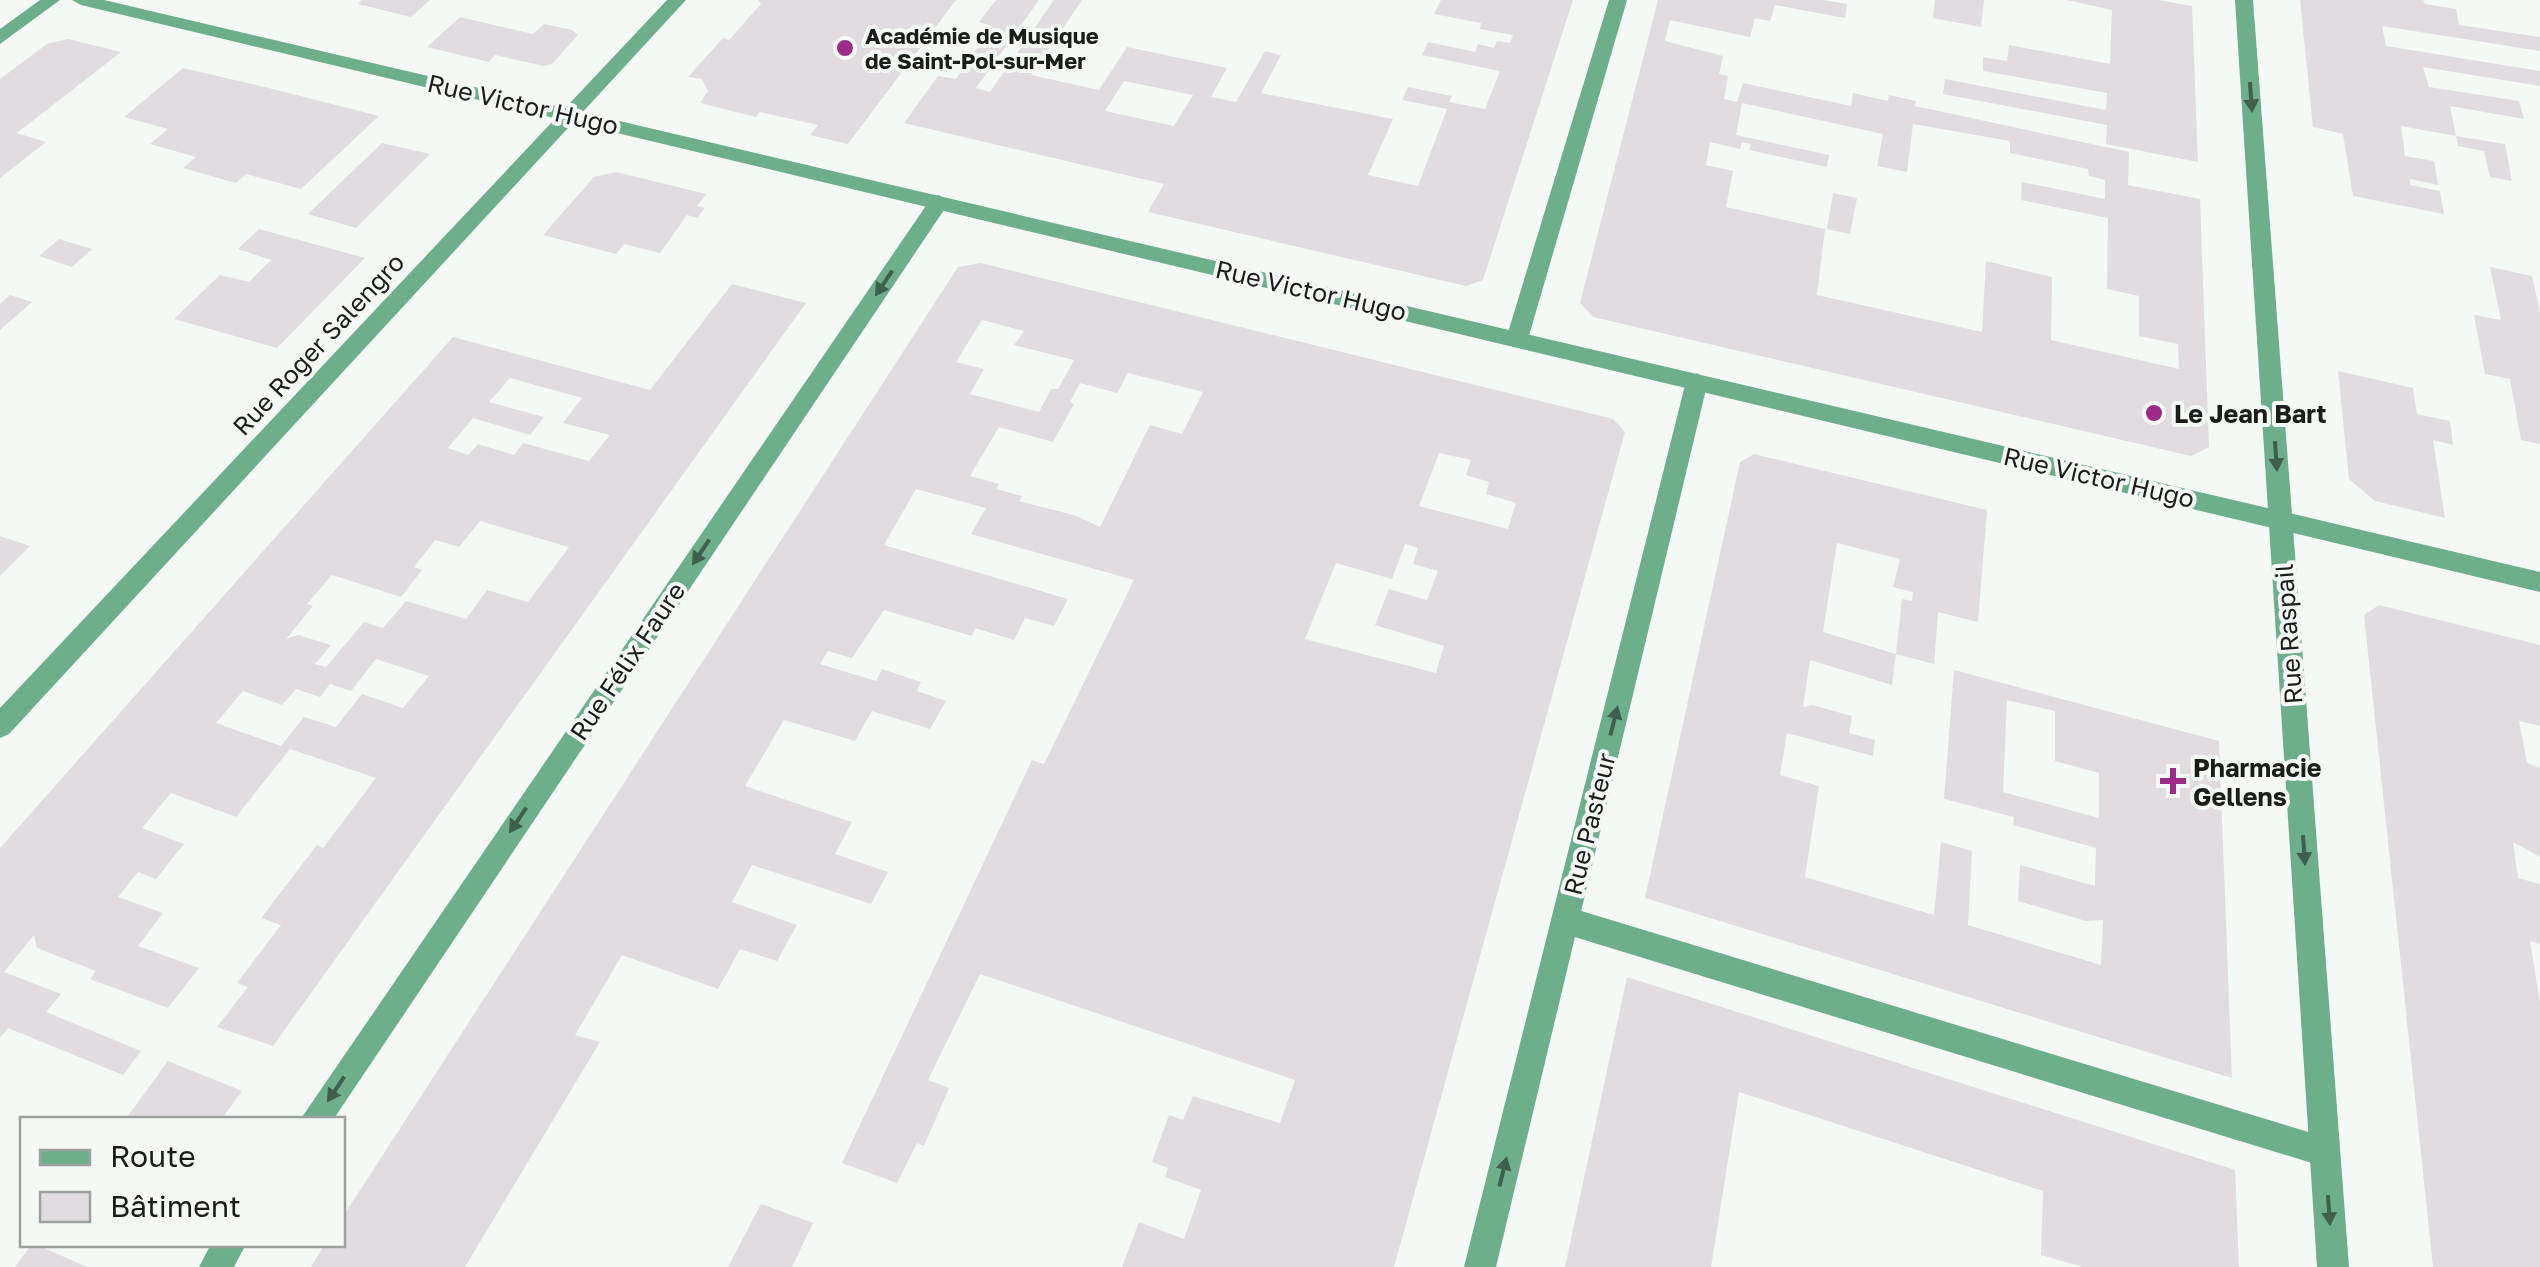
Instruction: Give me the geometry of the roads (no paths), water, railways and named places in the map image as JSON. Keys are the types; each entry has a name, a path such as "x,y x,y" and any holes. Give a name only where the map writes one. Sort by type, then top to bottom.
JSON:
{"street":[{"path":"0,38 51,0"},
{"name":"Rue Victor Hugo","path":"81,0 2540,582"},
{"name":"Rue Roger Salengro","path":"0,726 677,0"},
{"path":"1517,339 1618,0"},
{"name":"Rue Raspail","path":"2244,0 2333,1267"},
{"name":"Rue Félix Faure","path":"317,1117 939,202"},
{"name":"Rue Pasteur","path":"1480,1267 1697,381"},
{"path":"1565,920 2325,1152"}],"place":[{"name":"Académie de Musique de Saint-Pol-sur-Mer","path":"845,48"},
{"name":"Le Jean Bart","path":"2154,413"},
{"name":"Pharmacie Gellens","path":"2173,781"}]}
